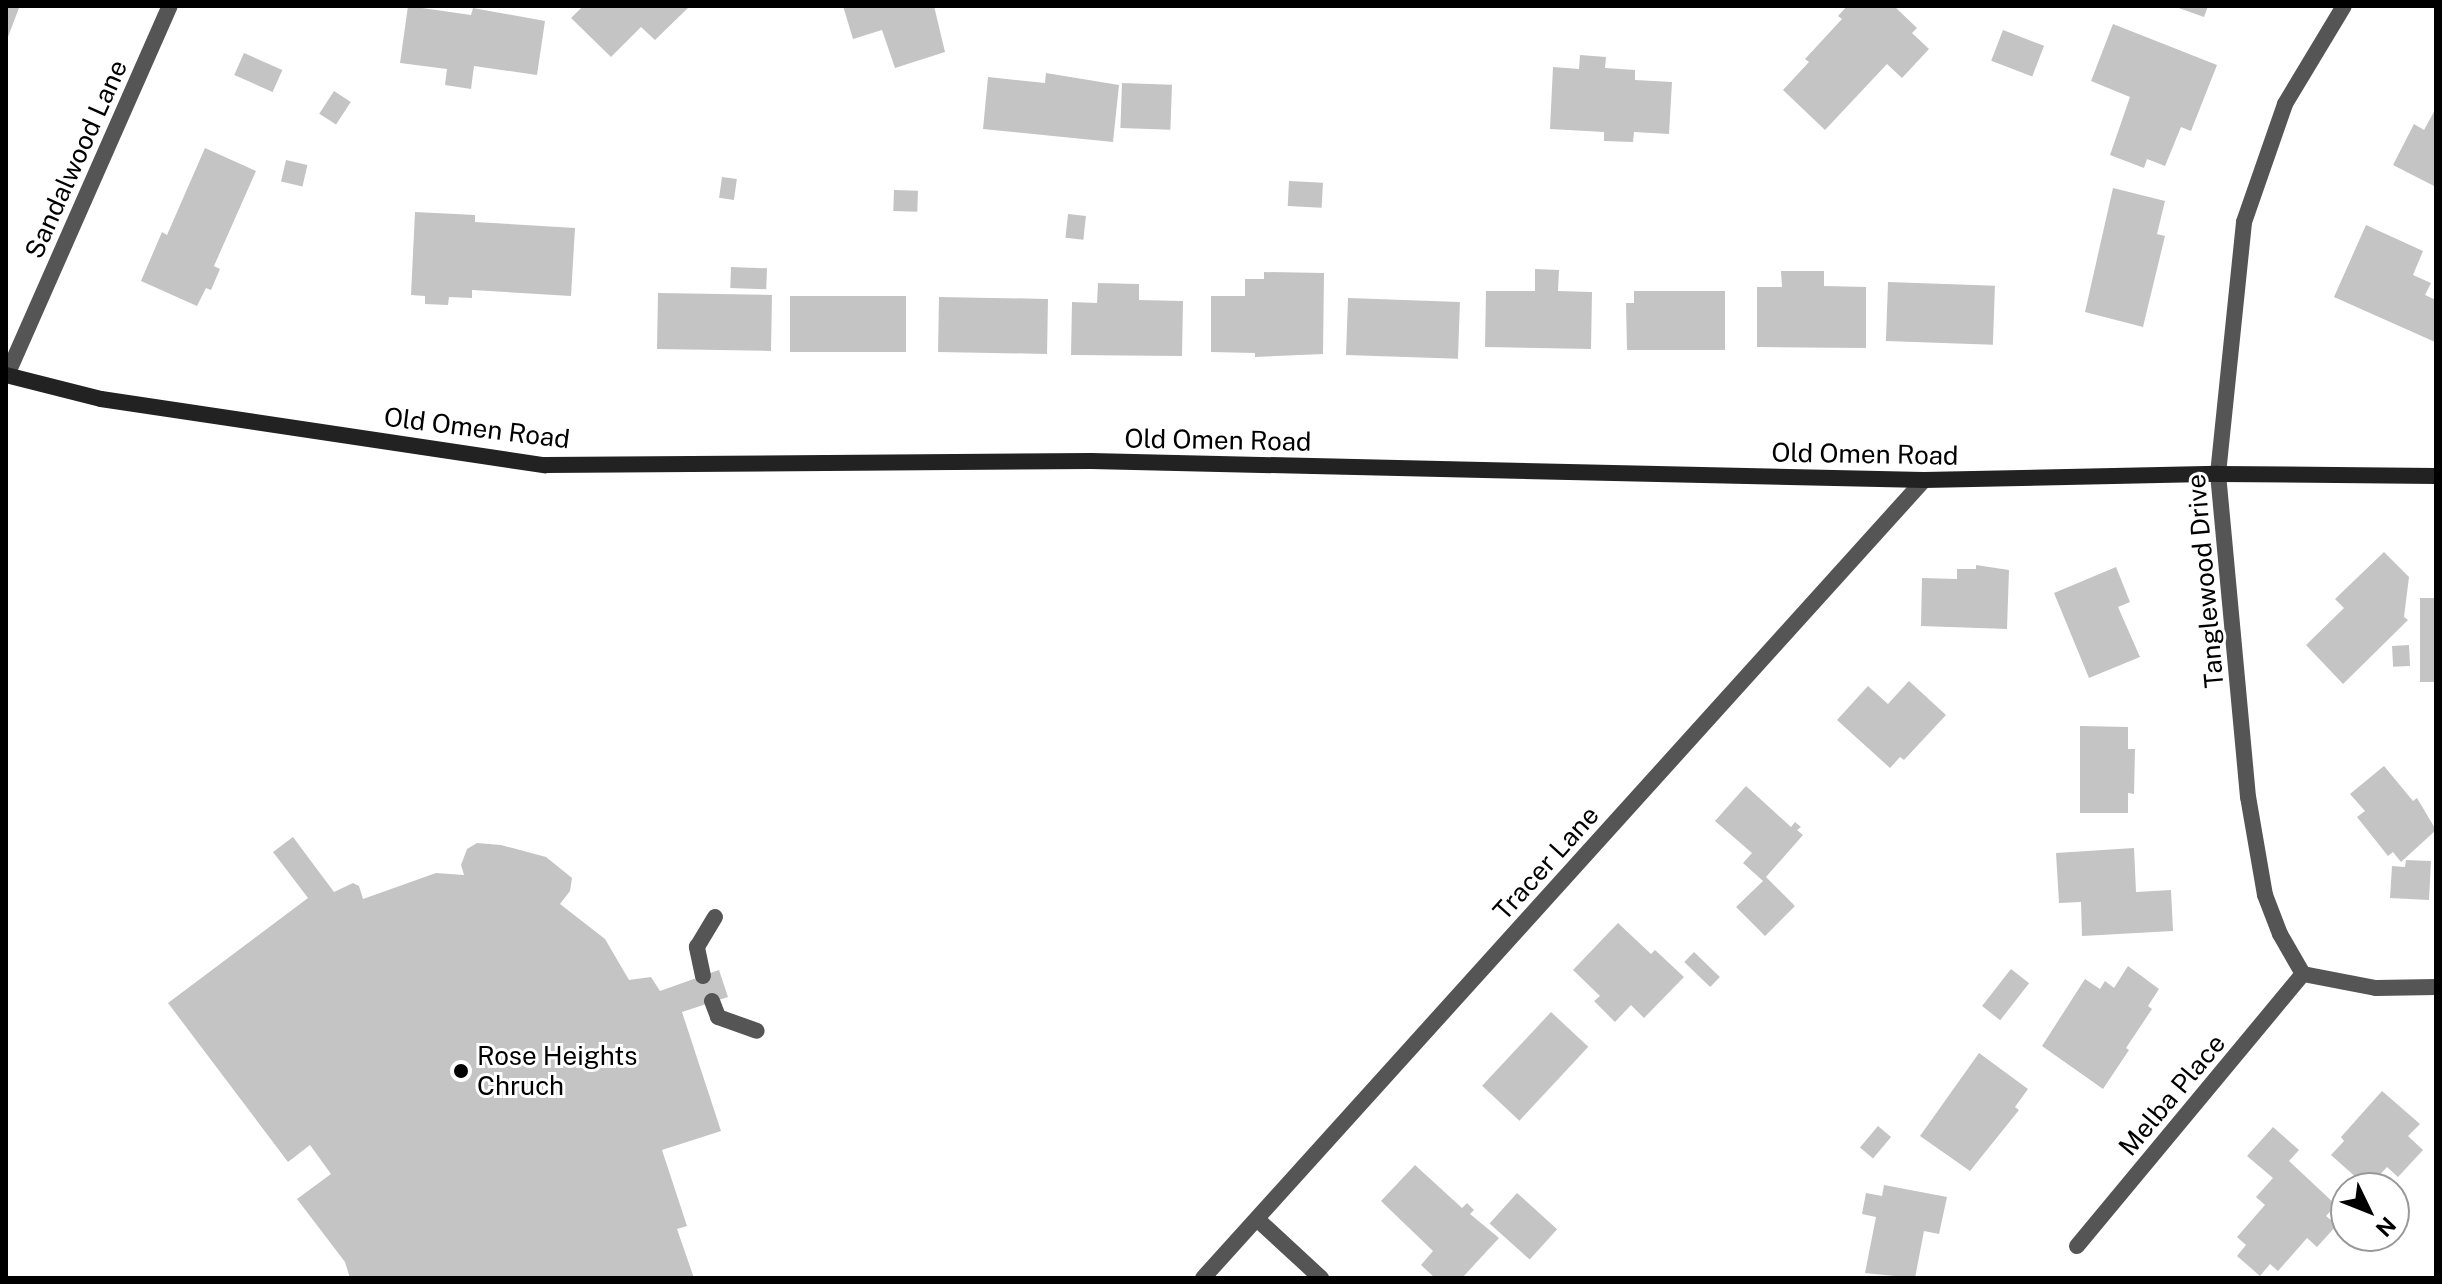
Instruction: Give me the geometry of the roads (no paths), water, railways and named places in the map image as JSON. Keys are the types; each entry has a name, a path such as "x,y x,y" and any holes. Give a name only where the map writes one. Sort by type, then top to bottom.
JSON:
{"street":[{"name":"Sandalwood Lane","path":"6,375 170,6"},
{"name":"Tanglewood Drive","path":"2303,974 2280,934 2265,895 2248,797 2218,474 2244,222 2285,104 2344,6"},
{"name":"Old Omen Road","path":"6,375 101,399 545,465 1091,461 1924,480 2218,474 2436,476"},
{"name":"Tracer Lane","path":"1203,1278 1924,480"},
{"path":"703,976 697,947 715,917"},
{"path":"2303,974 2376,988 2436,987"},
{"name":"Melba Place","path":"2077,1246 2303,974"},
{"path":"712,1001 718,1017 757,1031"},
{"path":"1257,1219 1321,1278"}],"place":[{"name":"Rose Heights Chruch","path":"461,1071"}]}
